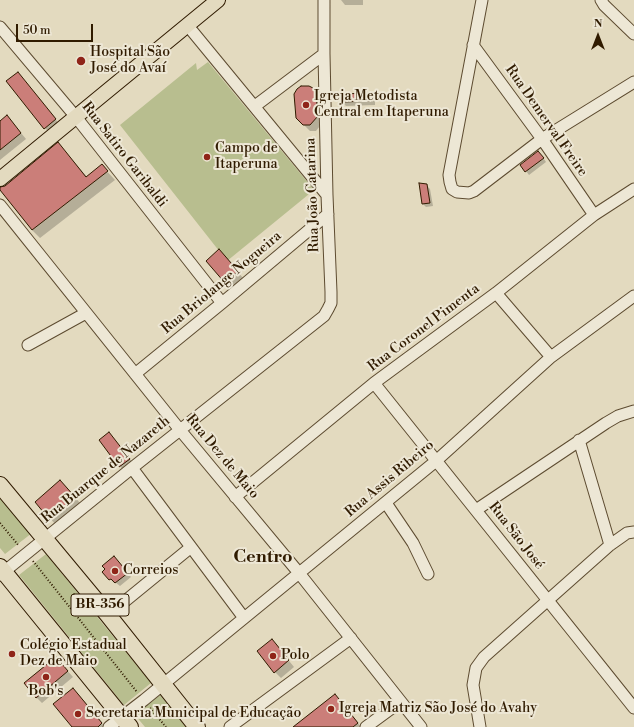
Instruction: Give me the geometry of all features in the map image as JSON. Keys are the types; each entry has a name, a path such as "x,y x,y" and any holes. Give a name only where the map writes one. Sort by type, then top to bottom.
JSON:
{"highway":[{"name":"BR-356","path":"0,485 108,615 197,727"},
{"path":"1,571 126,722"}],"main road":[{"path":"0,179 218,0"}],"street":[{"name":"Rua João Catarina","path":"324,0 327,195 331,292"},
{"path":"482,0 449,175 452,189 457,192 469,193 474,191 542,139 634,82"},
{"path":"601,0 604,5 634,34"},
{"path":"188,26 327,195"},
{"name":"Rua Satiro Garibaldi","path":"0,27 76,117 222,303"},
{"name":"Rua Demerval Freire","path":"473,45 542,139 594,214"},
{"path":"255,106 324,54"},
{"name":"Rua Coronel Pimenta","path":"236,497 374,383 496,292 594,214 634,189"},
{"name":"Rua Dez de Maio","path":"0,206 180,430 299,573 421,727"},
{"name":"Rua Briolange Nogueira","path":"135,374 328,214"},
{"name":"Rua Buarque de Nazareth","path":"1,571 27,554 44,538 324,316 330,303 331,292"},
{"path":"496,292 551,357"},
{"name":"Rua Assis Ribeiro","path":"110,727 126,722 144,700 436,461 551,357 634,296"},
{"path":"28,345 86,313"},
{"name":"Rua São José","path":"374,383 634,708"},
{"path":"476,510 579,440 618,416 634,411"},
{"path":"579,440 610,545"},
{"path":"132,468 190,548 244,618"},
{"path":"386,502 413,543 428,574"},
{"path":"480,727 473,685 476,668 484,657 610,545 630,532 634,543"},
{"path":"108,615 190,548"},
{"path":"230,727 351,638"},
{"path":"366,727 400,702"}],"path":[{"path":"0,523 27,554 166,727"}],"green space":[{"name":"Campo de Itaperuna","path":"208,62 314,190 227,261 120,125 196,63 197,70"},
{"path":"0,495 32,533 5,554 0,548"},
{"path":"46,554 151,683 124,705 19,575"},
{"path":"160,695 186,727 145,727 135,715"}],"building":[{"path":"18,72 56,119 44,129 6,81"},
{"name":"Igreja Metodista Central em Itaperuna","path":"301,86 309,86 313,88 316,93 318,116 310,125 303,125 296,118 294,94"},
{"path":"372,93 372,101 342,102 341,94"},
{"path":"7,115 21,133 0,150 0,121"},
{"path":"58,142 86,177 102,164 108,171 32,230 0,190 0,187 5,186"},
{"path":"538,151 544,158 525,172 520,165"},
{"path":"419,183 427,184 430,203 422,204"},
{"path":"219,249 238,271 225,283 206,261"},
{"path":"109,432 130,459 119,467 99,440"},
{"path":"60,480 75,497 49,519 35,502"},
{"name":"Correios","path":"114,556 128,573 115,583 111,579 109,580 102,572 105,569 102,566"},
{"name":"Polo","path":"272,639 289,660 274,673 257,651"},
{"name":"Bob's","path":"56,657 68,671 36,698 24,683"},
{"name":"Secretaria Municipal de Educação","path":"73,688 102,723 98,727 72,727 53,704"},
{"name":"Igreja Matriz São José do Avahy","path":"335,694 358,723 353,727 293,727"}],"place":[{"name":"Hospital São José do Avaí","path":"81,61"},
{"name":"Igreja Metodista Central em Itaperuna","path":"306,105"},
{"name":"Campo de Itaperuna","path":"207,157"},
{"name":"Correios","path":"115,571"},
{"name":"Colégio Estadual Dez de Maio","path":"12,654"},
{"name":"Polo","path":"273,656"},
{"name":"Bob's","path":"46,677"},
{"name":"Igreja Matriz São José do Avahy","path":"331,709"},
{"name":"Secretaria Municipal de Educação","path":"78,714"}],"district":[{"name":"Centro","path":"263,558"}]}
